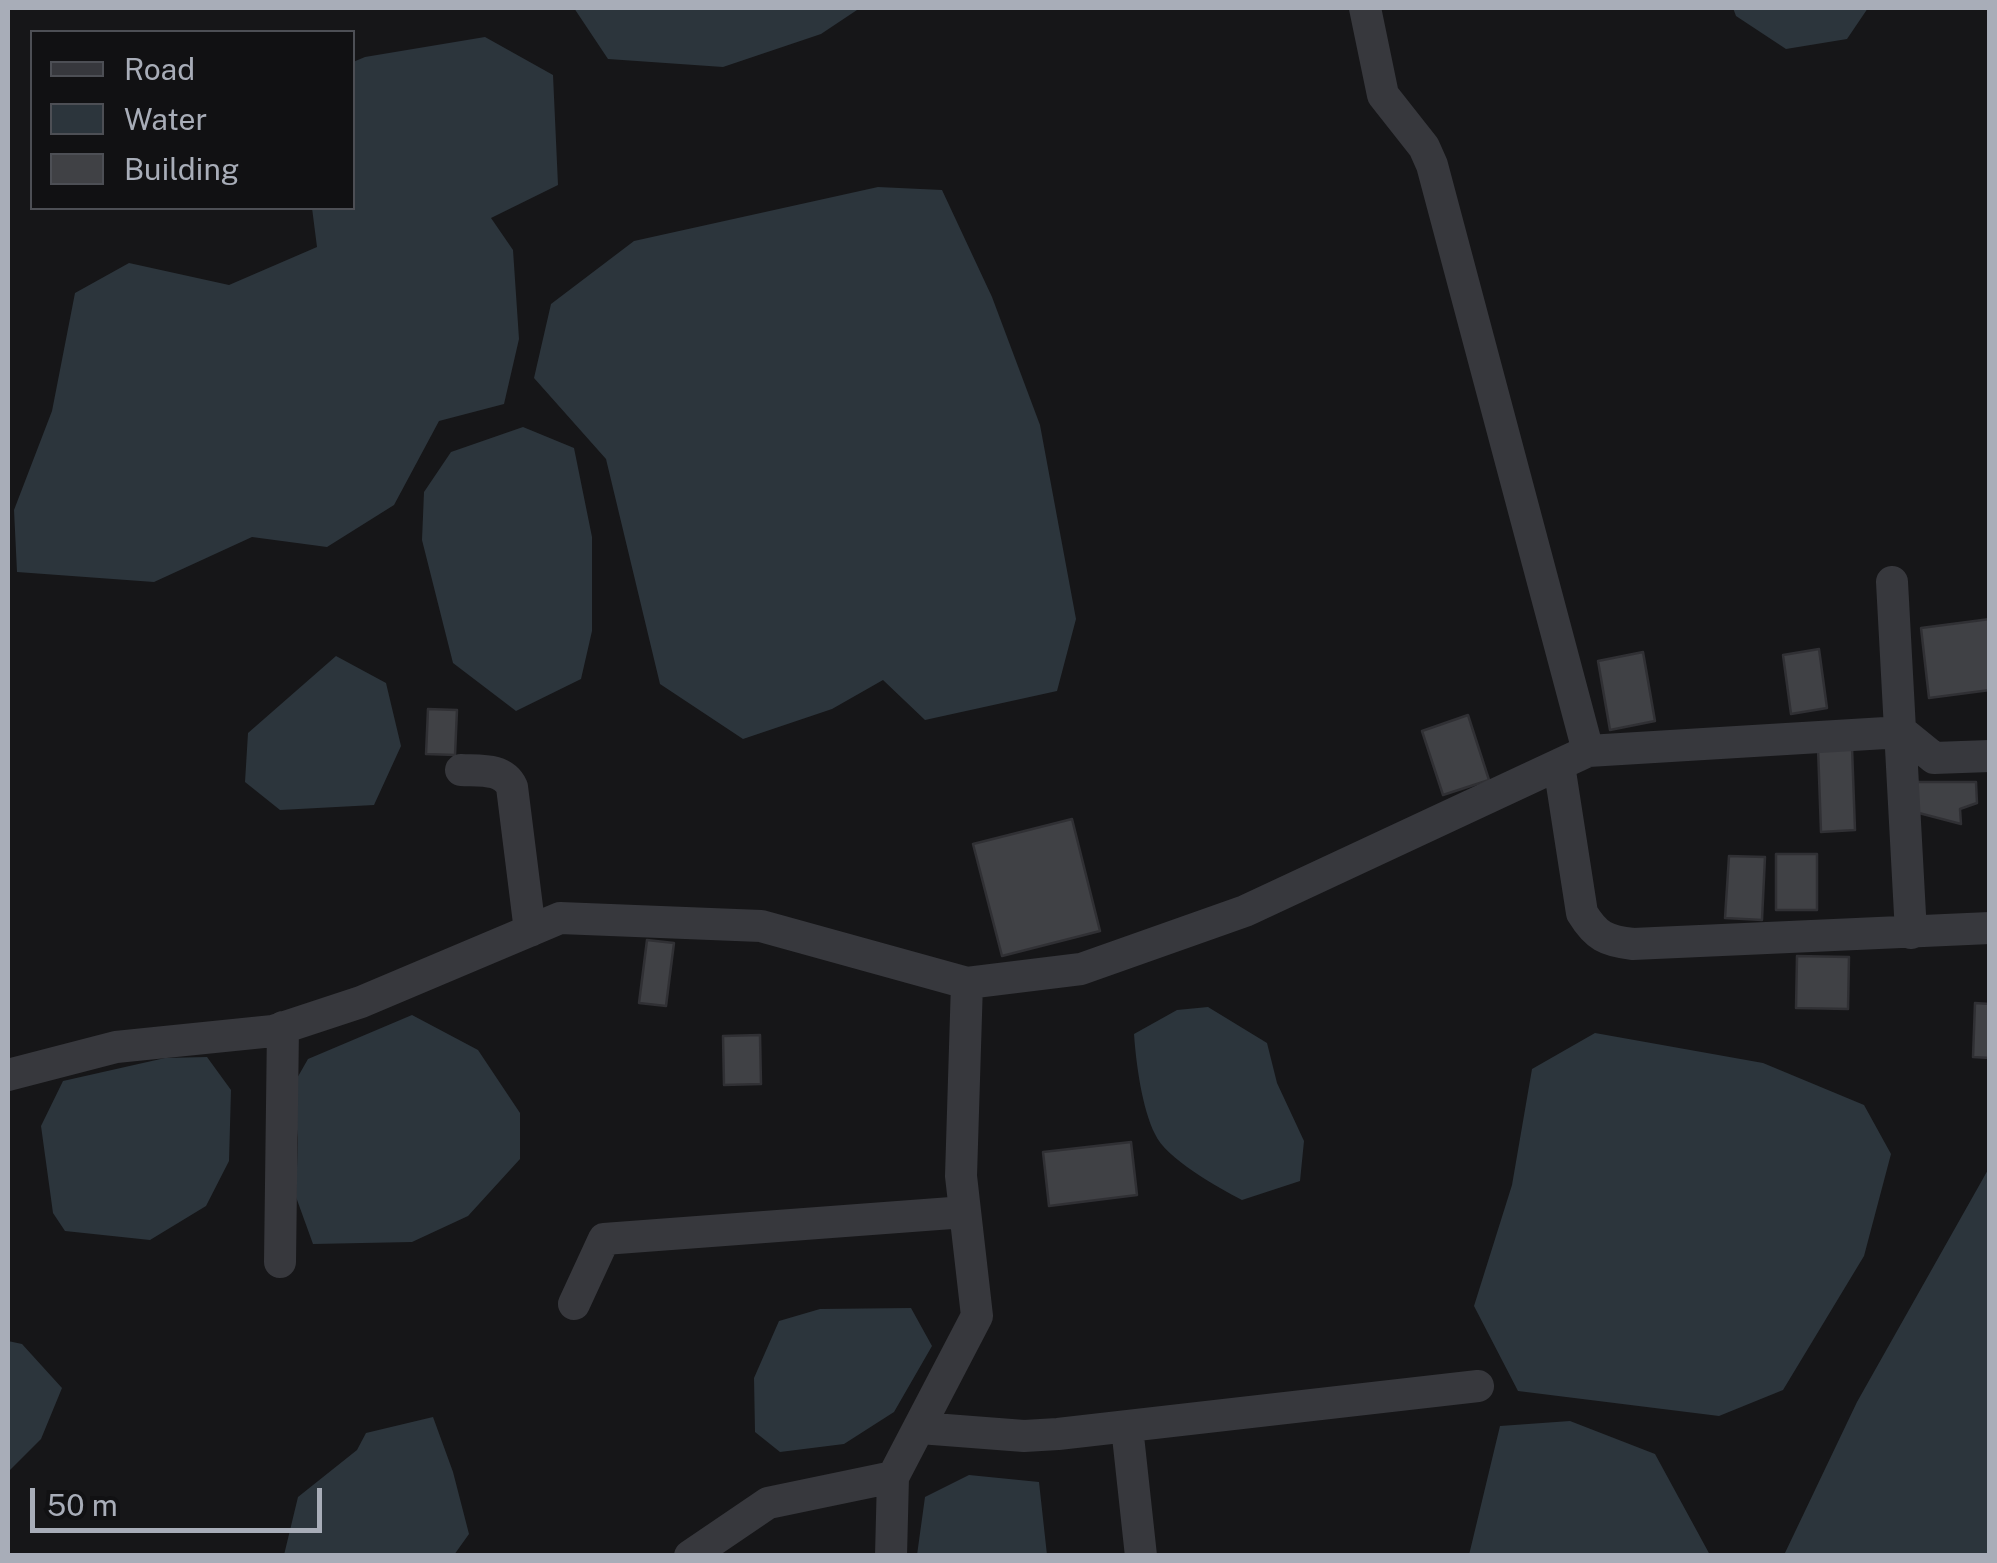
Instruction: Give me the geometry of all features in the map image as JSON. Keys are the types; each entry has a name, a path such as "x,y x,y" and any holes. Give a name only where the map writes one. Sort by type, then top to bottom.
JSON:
{"street":[{"path":"1365,8 1383,95 1424,147 1432,164 1573,758 1582,913 1594,932 1608,942 1632,944 1990,928"},
{"path":"1892,582 1911,933"},
{"path":"8,1075 116,1047 283,1027 361,1002 560,918 761,926 967,984 1082,969 1245,911 1573,758 1902,732 1934,758 1990,756"},
{"path":"461,770 500,773 512,787 530,930"},
{"path":"891,1556 894,1477 977,1316 961,1176 967,984"},
{"path":"280,1262 283,1027"},
{"path":"574,1304 604,1239 965,1212"},
{"path":"920,1428 1024,1436 1478,1386"},
{"path":"1127,1427 1141,1556"},
{"path":"690,1556 768,1503 894,1477"}],"water":[{"path":"574,8 860,8 821,34 723,67 608,59"},
{"path":"1733,8 1868,8 1847,39 1786,49 1736,16"},
{"path":"485,37 553,75 558,185 491,218 513,250 519,339 504,404 439,421 394,505 327,547 252,537 154,582 17,572 14,510 52,411 75,293 129,263 229,285 317,247 312,210 355,210 355,61"},
{"path":"878,187 942,190 992,297 1040,425 1076,619 1057,691 925,720 883,680 832,709 743,739 660,684 606,459 534,378 551,304 634,241"},
{"path":"523,427 574,448 592,537 592,631 581,679 516,711 453,663 422,540 424,492 451,452"},
{"path":"336,656 386,683 401,746 374,805 280,810 245,782 248,733"},
{"path":"1208,1007 1267,1043 1277,1083 1304,1141 1300,1181 1242,1200 1181,1162 1155,1134 1143,1099 1134,1034 1177,1010"},
{"path":"412,1015 478,1050 520,1113 520,1159 468,1216 412,1242 313,1244 296,1197 298,1138 292,1087 308,1059"},
{"path":"1595,1033 1763,1063 1864,1105 1891,1154 1864,1256 1783,1390 1719,1416 1518,1391 1474,1306 1512,1185 1532,1069"},
{"path":"207,1057 231,1090 229,1161 206,1206 150,1240 65,1231 53,1213 41,1126 63,1081 165,1058"},
{"path":"1989,1168 1989,1555 1784,1555 1857,1402"},
{"path":"911,1308 932,1346 894,1412 844,1444 780,1452 755,1432 754,1378 779,1321 820,1309"},
{"path":"8,1341 22,1344 62,1388 41,1439 8,1472"},
{"path":"433,1417 469,1534 454,1555 284,1555 298,1497 357,1450 366,1433"},
{"path":"1570,1421 1655,1454 1710,1555 1469,1555 1500,1426"},
{"path":"969,1475 1039,1482 1047,1555 917,1555 925,1497"}],"building":[{"path":"1990,619 1990,690 1929,698 1921,628"},
{"path":"1819,649 1827,708 1791,714 1783,655"},
{"path":"1643,652 1655,721 1610,730 1598,661"},
{"path":"428,709 457,710 455,755 426,754"},
{"path":"1468,715 1489,780 1443,795 1422,731"},
{"path":"1852,747 1855,830 1821,832 1818,748"},
{"path":"1915,782 1976,782 1977,803 1960,809 1961,824 1915,812"},
{"path":"1072,819 1100,931 1002,956 973,844"},
{"path":"1776,854 1817,854 1817,910 1776,910"},
{"path":"1729,856 1765,857 1762,920 1725,918"},
{"path":"647,940 674,943 666,1006 639,1003"},
{"path":"1797,956 1849,957 1848,1009 1796,1008"},
{"path":"1975,1003 1990,1004 1990,1058 1973,1057"},
{"path":"760,1035 761,1084 724,1085 723,1036"},
{"path":"1131,1142 1137,1195 1049,1206 1043,1152"}]}
